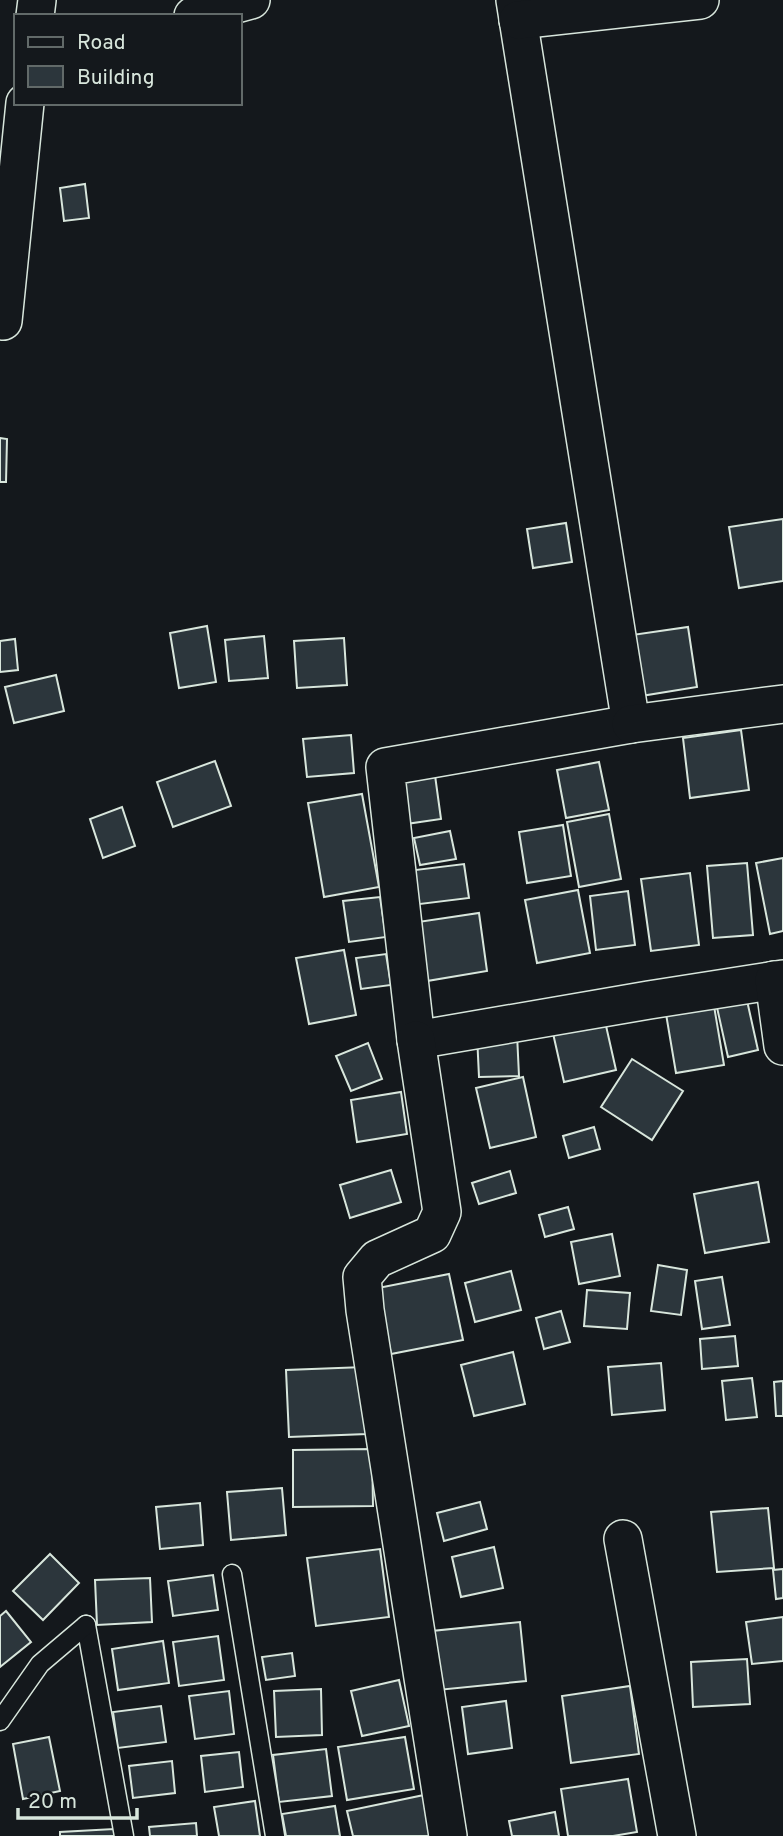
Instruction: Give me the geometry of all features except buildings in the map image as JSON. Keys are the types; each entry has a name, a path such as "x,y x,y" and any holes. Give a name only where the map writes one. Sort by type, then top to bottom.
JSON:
{"street":[{"path":"200,14 251,0"},
{"path":"631,724 517,10 700,0"},
{"path":"3,321 25,105"},
{"path":"448,1836 362,1278 377,1259 432,1234 442,1212 416,1040 385,767 631,724 783,704"},
{"path":"416,1040 778,979 783,1046"},
{"path":"623,1539 677,1836"}],"lane":[{"path":"232,1574 275,1836"},
{"path":"0,1721 40,1664 86,1625 124,1836"}]}
